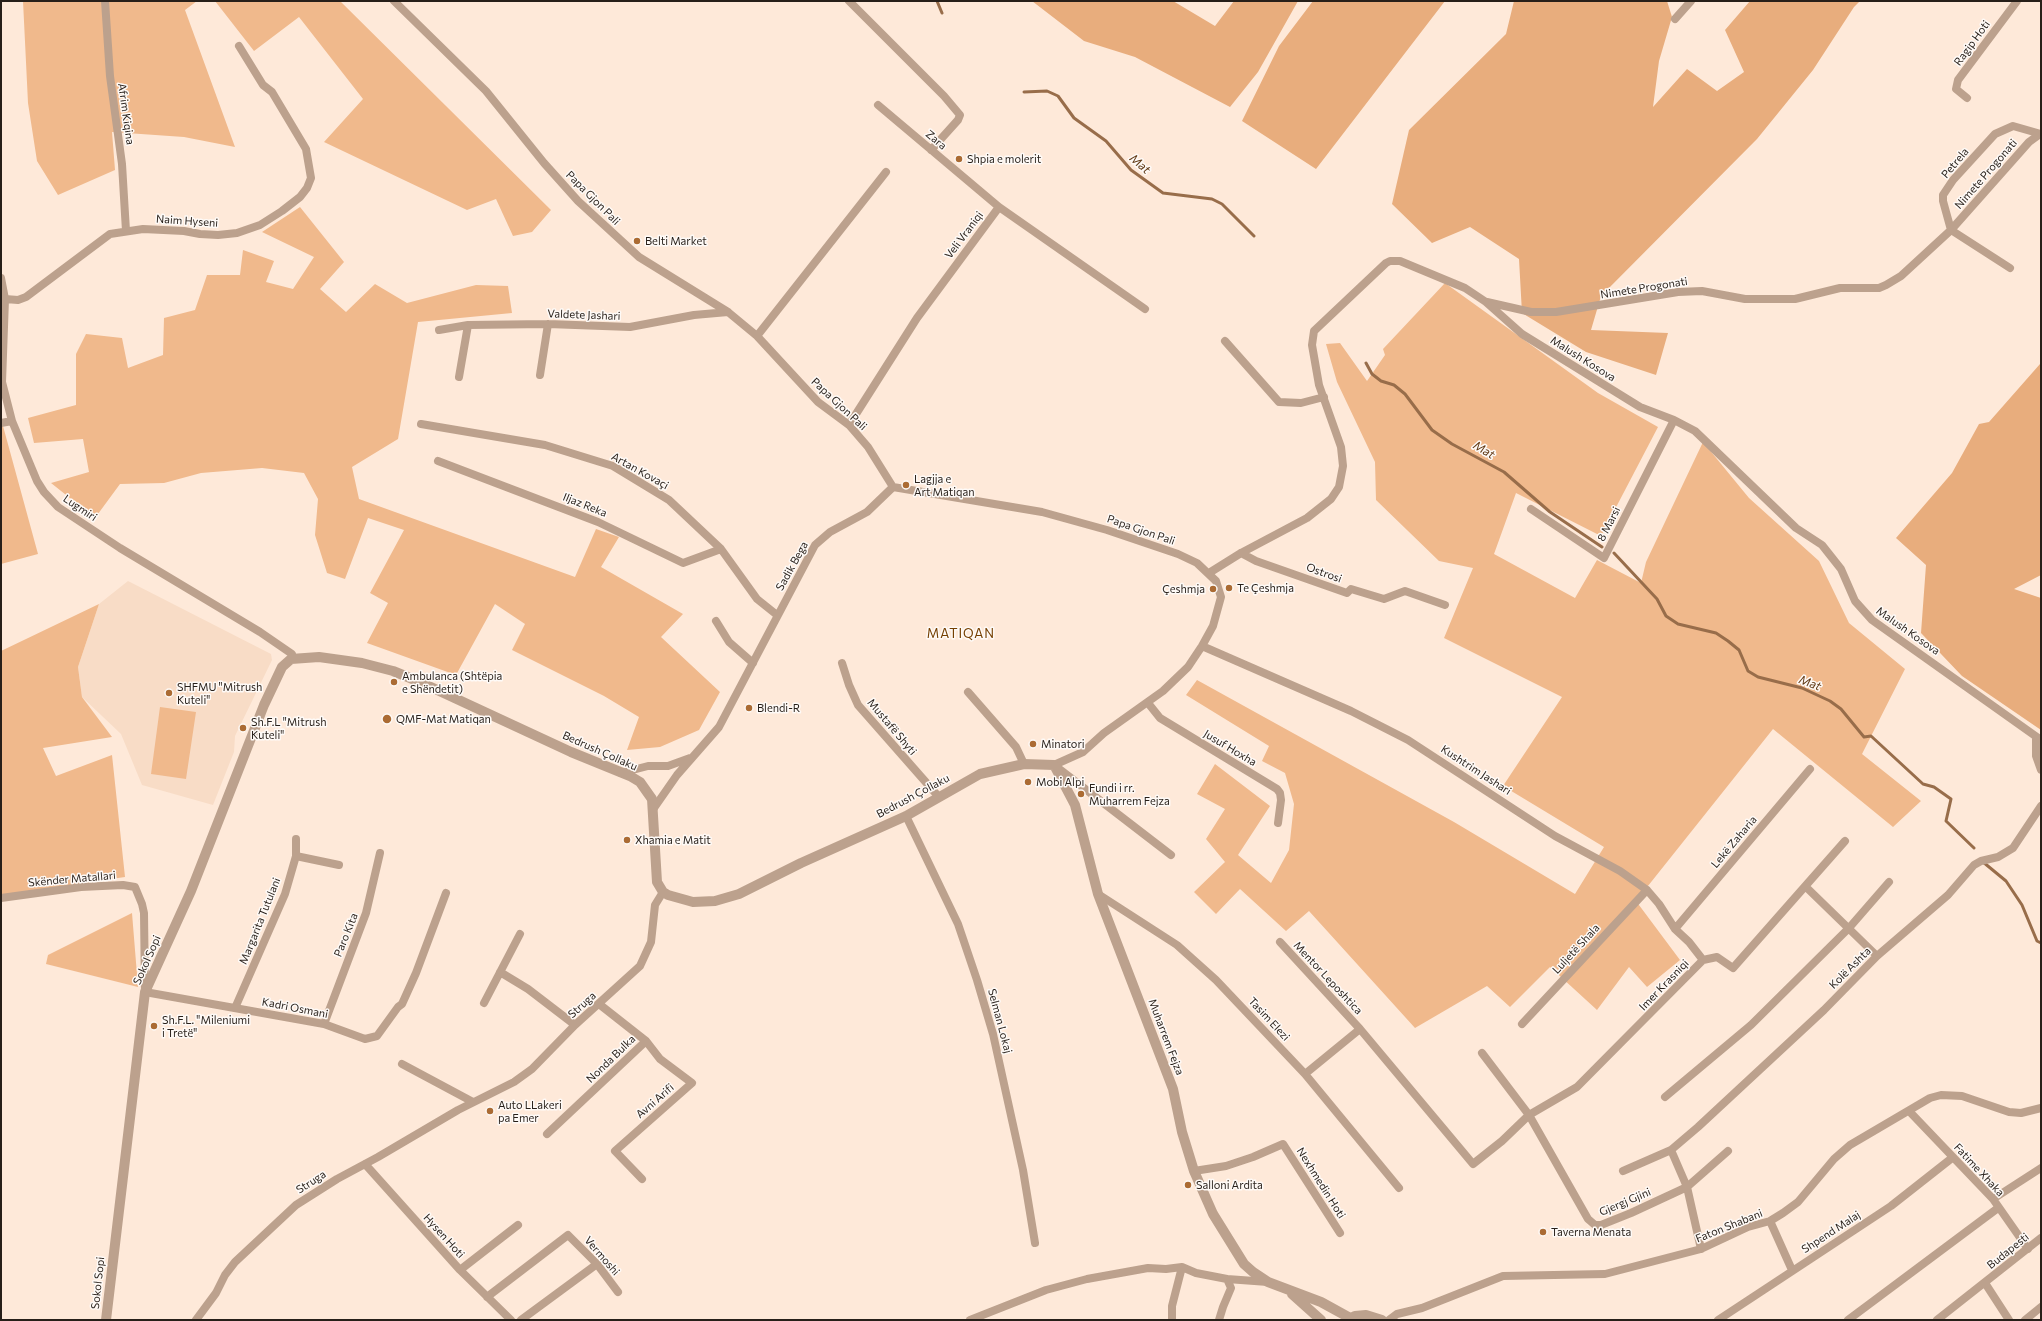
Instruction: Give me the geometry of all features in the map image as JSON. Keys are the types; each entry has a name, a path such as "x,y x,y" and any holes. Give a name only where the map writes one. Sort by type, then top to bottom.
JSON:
{"street":[{"name":"Afrim Kiqina","path":"106,1 109,70 122,164 126,231"},
{"name":"Papa Gjon Pali","path":"394,1 486,91 544,163 578,201 639,257 728,312 757,336 818,402 849,425 868,447 893,487 1042,512 1107,530 1178,554 1197,563 1216,581 1221,597 1213,626 1188,667 1163,691 1104,733 1083,752 1054,765"},
{"path":"849,1 944,96 960,115 958,120 931,150"},
{"path":"1675,19 1690,1"},
{"name":"Ragip Hoti","path":"1966,98 1956,89 1958,80 2017,1"},
{"name":"Naim Hyseni","path":"5,299 18,300 26,297 110,234 126,231 163,230 218,235 237,233 260,225 282,211 308,188 312,178 306,149 272,92 263,85 239,46"},
{"name":"Zara","path":"878,105 999,207"},
{"name":"Petrela","path":"1951,230 1942,201 1943,195 1953,180 1995,134 2013,126 2040,134"},
{"name":"Nimete Progonati","path":"1486,302 1531,312 1556,312 1678,292 1702,291 1745,299 1795,299 1840,288 1879,288 1886,286 1901,276 1951,230 2029,142 2040,134"},
{"path":"757,336 886,172"},
{"name":"Veli Vraniqi","path":"849,425 917,318 999,207 1145,309"},
{"path":"1951,230 2010,268"},
{"name":"Malush Kosova","path":"1209,573 1241,553 1307,518 1331,500 1339,488 1343,466 1341,447 1319,385 1312,345 1314,331 1386,263 1394,260 1414,266 1465,288 1486,302 1522,334 1640,407 1689,427 1703,438 1791,523 1822,545 1842,569 1856,601 1872,620 2039,738"},
{"name":"Lugmiri","path":"1,278 5,299 2,382 12,421 37,481 50,500 58,507 120,548 155,567 260,632 292,654 291,659"},
{"name":"Valdete Jashari","path":"439,330 468,325 548,324 630,328 694,315 728,312"},
{"path":"540,375 548,324"},
{"path":"458,377 468,325"},
{"path":"1225,341 1279,402 1301,403 1324,397"},
{"name":"8 Marsi","path":"1531,509 1604,558 1674,420"},
{"path":"1,423 12,421"},
{"name":"Artan Kovaçi","path":"421,424 546,445 613,466 670,500 720,549 757,599 777,615"},
{"name":"Iljaz Reka","path":"438,462 598,522 683,563 720,549"},
{"name":"Sadik Bega","path":"654,808 666,788 719,727 815,545 830,532 867,512 893,487"},
{"name":"Ostrosi","path":"1241,553 1256,561 1347,593 1351,589 1384,599 1405,592 1445,605"},
{"path":"716,621 729,642 753,663"},
{"name":"Kushtrim Jashari","path":"1202,646 1352,711 1408,740 1551,833 1620,871 1647,890 1659,904 1675,929 1689,942 1703,960"},
{"name":"Bedrush Çollaku","path":"291,659 327,658 358,662 393,671 434,688 640,782 648,791 654,808 657,882 664,892 679,899 700,903 732,897 801,863 906,816 938,796 980,774 1024,764 1054,765"},
{"name":"Sokol Sopi","path":"106,1320 145,992 191,891 264,705 282,667 291,659"},
{"name":"Mustafë Shyti","path":"842,663 849,685 858,705 938,796"},
{"path":"968,692 1016,747 1024,764"},
{"name":"Jusuf Hoxha","path":"1148,703 1160,718 1277,789 1280,793 1281,800 1278,822"},
{"path":"2039,738 2036,756 2041,770"},
{"name":"Sadik Bega","path":"622,773 648,766 668,766 691,758"},
{"path":"1054,765 1171,855"},
{"name":"Muharrem Fejza","path":"1054,765 1076,805 1098,894 1173,1089 1182,1132 1194,1171 1213,1214 1244,1264 1268,1282 1321,1302 1348,1319"},
{"name":"Lekë Zaharia","path":"1675,929 1810,769"},
{"name":"Kolë Ashta","path":"1623,1171 1671,1150 1824,1010 1877,956 1948,895 1974,865 1981,861 1998,857 2012,848 2041,806"},
{"name":"Selman Lokaj","path":"906,816 958,924 977,980 993,1034 1023,1170 1035,1243"},
{"name":"Margarita Tutulani","path":"235,1008 285,894 296,856 296,839"},
{"name":"Imer Krasniqi","path":"1360,1028 1473,1164 1502,1141 1529,1115 1577,1088 1703,960 1717,956 1733,968 1844,841"},
{"name":"Paro Kita","path":"324,1024 366,913 380,853"},
{"path":"296,856 339,865"},
{"path":"1664,1097 1751,1025 1849,928 1889,882"},
{"name":"Skënder Matallari","path":"1,898 82,887 123,885 135,887 144,913 145,992"},
{"path":"1806,886 1877,956"},
{"name":"Luljetë Shala","path":"1522,1024 1647,890"},
{"name":"Struga","path":"196,1320 216,1293 225,1275 252,1244 296,1205 337,1178 365,1164 473,1102 514,1082 532,1069 575,1025 635,972 645,958 651,942 655,905 664,892"},
{"name":"Kadri Osmani","path":"145,992 324,1024 365,1039 377,1036 398,1007 402,1004 416,973 446,894"},
{"name":"Tasim Elezi","path":"1098,894 1182,950 1234,998 1304,1074 1399,1188"},
{"path":"484,1002 520,934"},
{"name":"Mentor Leposhtica","path":"1280,942 1360,1028"},
{"path":"500,972 528,989 575,1025"},
{"name":"Nonda Bulka","path":"547,1134 646,1041 599,1004"},
{"path":"1304,1074 1360,1028"},
{"name":"Avni Arifi","path":"642,1179 615,1151 692,1084 660,1059 646,1041"},
{"path":"1482,1053 1529,1115"},
{"path":"402,1064 473,1102"},
{"name":"Faton Shabani","path":"1389,1320 1397,1314 1422,1308 1503,1276 1605,1274 1702,1249 1748,1227 1770,1221 1798,1202 1834,1159 1850,1145 1930,1098 1953,1095 1967,1097 2009,1112 2021,1113 2041,1108"},
{"name":"Fatime Xhaka","path":"1909,1111 1952,1158 1993,1199 2028,1249"},
{"name":"Gjergj Gjini","path":"1529,1115 1588,1219 1595,1225 1601,1225 1631,1213 1687,1187 1728,1151"},
{"name":"Nexhmedin Hoti","path":"1194,1171 1226,1166 1253,1157 1283,1144 1340,1233"},
{"path":"1671,1150 1687,1187 1702,1249"},
{"name":"Shpend Malaj","path":"1718,1320 1890,1206 1952,1158"},
{"name":"Hysen Hoti","path":"365,1164 460,1270 511,1320"},
{"path":"1993,1199 2041,1168"},
{"path":"1848,1320 1998,1208"},
{"path":"1770,1221 1792,1270"},
{"path":"460,1270 518,1225"},
{"name":"Vermoshi","path":"487,1297 568,1235 597,1264 618,1292"},
{"name":"Budapesti","path":"2009,1320 1985,1283 2041,1238"},
{"path":"521,1320 597,1264"},
{"path":"970,1320 1046,1290 1104,1276 1148,1268 1166,1269 1182,1267 1196,1273 1227,1279 1268,1282"},
{"path":"1172,1320 1172,1306 1182,1267"},
{"path":"1219,1320 1231,1288 1227,1279"},
{"path":"1937,1320 1985,1283"},
{"name":"Muharrem Fejza","path":"1289,1291 1321,1320"},
{"path":"2025,1320 2041,1307"},
{"path":"1348,1319 1366,1315 1382,1320"}],"shaded area":[{"path":"23,1 197,1 185,10 235,147 184,137 112,132 115,170 58,195 37,161 28,103"},
{"path":"215,1 340,1 551,210 532,232 513,236 496,199 467,210 324,142 363,99 299,17 254,51"},
{"path":"1032,1 1173,1 1215,26 1234,1 1298,1 1258,72 1230,107 1135,57 1084,41"},
{"path":"1313,1 1445,1 1316,169 1242,121 1279,46"},
{"path":"1514,1 1667,1 1672,17 1659,61 1653,107 1687,69 1717,91 1744,72 1725,30 1750,1 1860,1 1854,7 1813,70 1757,139 1601,296 1591,330 1668,333 1656,375 1586,352 1522,313 1519,259 1470,227 1432,243 1392,204 1409,130 1506,34"},
{"path":"300,207 344,262 320,289 346,312 375,284 407,303 476,285 508,286 512,313 418,322 398,439 352,467 359,499 575,577 596,529 619,537 601,567 683,614 661,637 720,692 699,730 660,747 627,750 639,717 604,696 512,650 525,624 495,604 456,675 367,643 388,603 370,593 404,530 368,518 345,579 327,573 315,535 318,499 304,473 262,468 201,473 164,483 120,484 95,518 51,483 89,472 83,439 34,443 28,418 76,405 76,354 86,334 122,338 128,368 163,355 164,318 195,310 207,275 240,275 243,250 274,261 266,282 293,289 314,257 262,232"},
{"path":"1445,283 1598,393 1658,427 1601,536 1516,493 1494,554 1575,598 1597,560 1641,583 1646,562 1703,442 1749,498 1819,561 1849,623 1905,669 1862,754 1921,801 1893,827 1773,729 1636,901 1680,960 1647,987 1629,967 1597,1010 1550,967 1510,1007 1487,986 1415,1028 1309,911 1286,931 1240,889 1216,914 1194,892 1225,862 1206,839 1225,809 1197,794 1215,764 1270,806 1238,855 1271,883 1289,850 1294,804 1285,773 1262,761 1269,746 1186,695 1197,680 1454,822 1575,894 1604,847 1503,786 1562,697 1444,638 1473,568 1439,561 1376,500 1375,462 1337,382 1326,344 1340,343 1367,381 1385,355 1383,349"},
{"path":"2040,364 2041,575 2014,589 2041,598 2041,730 1962,676 1921,633 1926,565 1896,538 1952,473 1979,424 1989,422"},
{"path":"1,426 3,426 38,554 1,564"},
{"name":"SHFMU \"Mitrush Kuteli\"","path":"128,581 271,654 272,660 235,736 234,752 213,805 142,785 121,734 82,697 78,667 99,604"},
{"path":"99,604 78,667 82,697 112,737 43,748 56,776 112,755 125,877 1,895 1,651"},
{"path":"160,707 196,712 186,779 151,774"},
{"path":"132,913 138,987 46,964 48,955"}],"waterway":[{"name":"Mat","path":"937,1 942,13"},
{"name":"Mat","path":"1024,92 1047,91 1058,96 1074,118 1106,141 1131,170 1163,193 1212,199 1222,204 1254,236"},
{"name":"Mat","path":"1366,363 1372,374 1381,381 1394,385 1405,394 1432,430 1452,444 1504,472 1550,512 1602,547"},
{"name":"Mat","path":"1614,553 1657,599 1666,616 1678,624 1716,633 1739,650 1748,671 1758,677 1802,688 1830,701 1841,709 1864,737 1871,736 1923,784 1934,787 1951,799 1946,821 1974,848"},
{"name":"Mat","path":"1983,862 2006,881 2022,905 2037,941 2041,943"}],"place":[{"name":"Shpia e molerit","path":"959,159"},
{"name":"Belti Market","path":"637,241"},
{"name":"Lagjja e Art Matiqan","path":"906,485"},
{"name":"Te Çeshmja","path":"1229,588"},
{"name":"Çeshmja","path":"1213,589"},
{"name":"Ambulanca (Shtëpia e Shëndetit)","path":"394,682"},
{"name":"SHFMU \"Mitrush Kuteli\"","path":"169,693"},
{"name":"Blendi-R","path":"749,708"},
{"name":"QMF-Mat Matiqan","path":"387,719"},
{"name":"Sh.F.L \"Mitrush Kuteli\"","path":"243,728"},
{"name":"Minatori","path":"1033,744"},
{"name":"Mobi Alpi","path":"1028,782"},
{"name":"Fundi i rr. Muharrem Fejza","path":"1081,794"},
{"name":"Xhamia e Matit","path":"627,840"},
{"name":"Sh.F.L. \"Mileniumi i Tretë\"","path":"154,1026"},
{"name":"Auto LLakeri pa Emer","path":"490,1111"},
{"name":"Salloni Ardita","path":"1188,1185"},
{"name":"Taverna Menata","path":"1543,1232"}],"district":[{"name":"MATIQAN","path":"961,634"}]}
